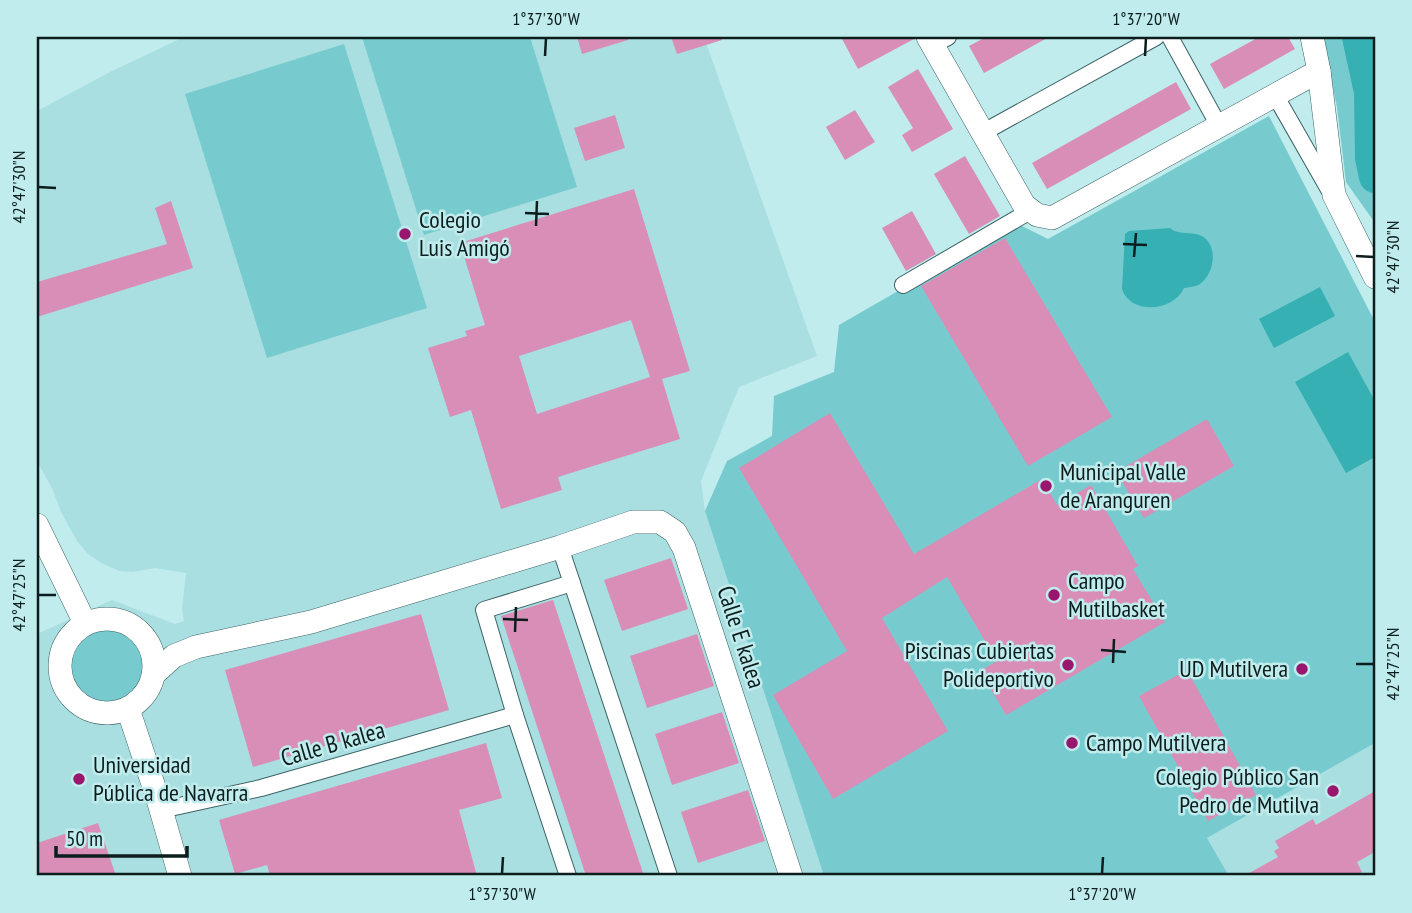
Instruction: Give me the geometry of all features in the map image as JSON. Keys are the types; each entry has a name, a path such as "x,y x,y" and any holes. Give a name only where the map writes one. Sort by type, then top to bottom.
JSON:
{"street":[{"path":"982,133 1156,37"},
{"path":"1170,37 1219,126"},
{"path":"1311,37 1320,71 1334,195 1375,277"},
{"path":"936,40 982,133 1024,205 1033,213 1052,218 1320,71"},
{"path":"1275,95 1329,192 1334,195"},
{"path":"903,285 1033,213"},
{"name":"Calle E kalea","path":"196,647 311,622 560,547 633,522 660,522 675,532 684,548 791,876"},
{"path":"37,525 85,623"},
{"path":"560,547 669,876"},
{"path":"568,876 484,611 572,583"},
{"path":"155,673 154,655 146,638 129,623 107,618 85,623 67,639 59,662 61,679 73,699 100,713 114,713 128,709 145,695 155,673 174,656 196,647"},
{"path":"146,638 196,647"},
{"path":"128,709 180,876"},
{"name":"Calle B kalea","path":"161,810 261,789 515,715"}],"shaded area":[{"name":"Colegio Luis Amigó","path":"184,37 704,37 817,356 739,387 701,481 705,511 824,876 37,876 37,634 112,600 175,624 184,621 182,609 186,573 155,568 133,572 120,571 88,554 77,541 61,512 37,461 37,111"},
{"path":"362,37 530,37 577,187 424,235"},
{"path":"1322,37 1363,37 1375,117 1375,223 1346,182 1337,107"},
{"path":"344,44 427,308 267,358 185,94"},
{"name":"Municipal Valle de Aranguren","path":"1269,116 1375,322 1375,743 1207,838 1229,876 824,876 705,511 727,461 772,436 774,396 834,372 839,325 1016,223 1048,239"},
{"path":"1170,228 1178,232 1197,234 1206,239 1213,256 1211,269 1200,284 1184,288 1171,302 1162,306 1143,307 1127,298 1122,289 1125,234 1129,231"},
{"path":"1320,287 1335,316 1274,348 1259,319"},
{"path":"1348,352 1375,401 1375,457 1346,473 1295,382"},
{"path":"109,629 130,635 140,645 146,666 140,687 130,697 109,703 88,697 78,687 72,666 78,645 88,635"},
{"name":"Colegio Público San Pedro de Mutilva","path":"1375,743 1375,876 1229,876 1207,838"}],"building":[{"path":"577,37 627,37 628,40 582,54"},
{"path":"671,37 721,37 722,40 677,54"},
{"path":"841,37 914,37 914,39 858,69"},
{"path":"986,37 1049,37 984,73 969,46"},
{"path":"1259,37 1288,37 1295,49 1224,89 1210,64"},
{"path":"918,69 953,129 912,152 902,135 913,128 888,87"},
{"path":"1176,82 1191,109 1047,189 1032,163"},
{"path":"855,110 875,142 845,160 826,127"},
{"path":"615,115 625,148 585,161 574,128"},
{"path":"965,156 1000,216 969,234 934,174"},
{"path":"634,189 690,371 662,379 680,439 558,477 562,490 501,509 471,410 450,417 428,348 467,336 465,331 485,325 460,243","holes":["631,320 650,377 537,414 519,356"]},
{"path":"171,201 193,268 37,317 37,282 167,244 155,208"},
{"path":"912,211 936,254 906,271 882,228"},
{"path":"1005,238 1112,417 1028,466 921,286"},
{"path":"830,413 914,554 1042,479 1057,505 1091,485 1138,566 1133,569 1165,622 1006,715 980,671 997,661 947,577 882,618 948,731 833,799 773,695 847,651 739,468"},
{"path":"1207,419 1234,466 1144,518 1116,472"},
{"path":"671,558 688,609 622,631 604,580"},
{"path":"553,600 644,876 586,876 501,616"},
{"path":"421,614 449,710 253,767 225,670"},
{"path":"697,634 714,686 647,708 630,656"},
{"path":"1187,670 1256,795 1208,821 1139,696"},
{"path":"722,712 739,763 672,785 655,734"},
{"path":"486,743 502,798 459,810 477,876 270,876 267,865 235,874 219,820"},
{"path":"748,790 765,841 698,863 681,812"},
{"path":"1375,791 1375,852 1357,862 1362,872 1353,876 1244,876 1278,857 1274,851 1279,848 1275,841 1313,819 1316,825"},
{"path":"98,823 116,876 37,876 37,843"}],"waterway":[{"path":"1358,37 1370,92 1371,158 1375,177"}],"place":[{"name":"Colegio Luis Amigó","path":"405,234"},
{"name":"Municipal Valle de Aranguren","path":"1046,486"},
{"name":"Campo Mutilbasket","path":"1054,595"},
{"name":"Piscinas Cubiertas Polideportivo","path":"1068,665"},
{"name":"UD Mutilvera","path":"1302,669"},
{"name":"Campo Mutilvera","path":"1072,743"},
{"name":"Universidad Pública de Navarra","path":"79,779"},
{"name":"Colegio Público San Pedro de Mutilva","path":"1333,791"}]}
